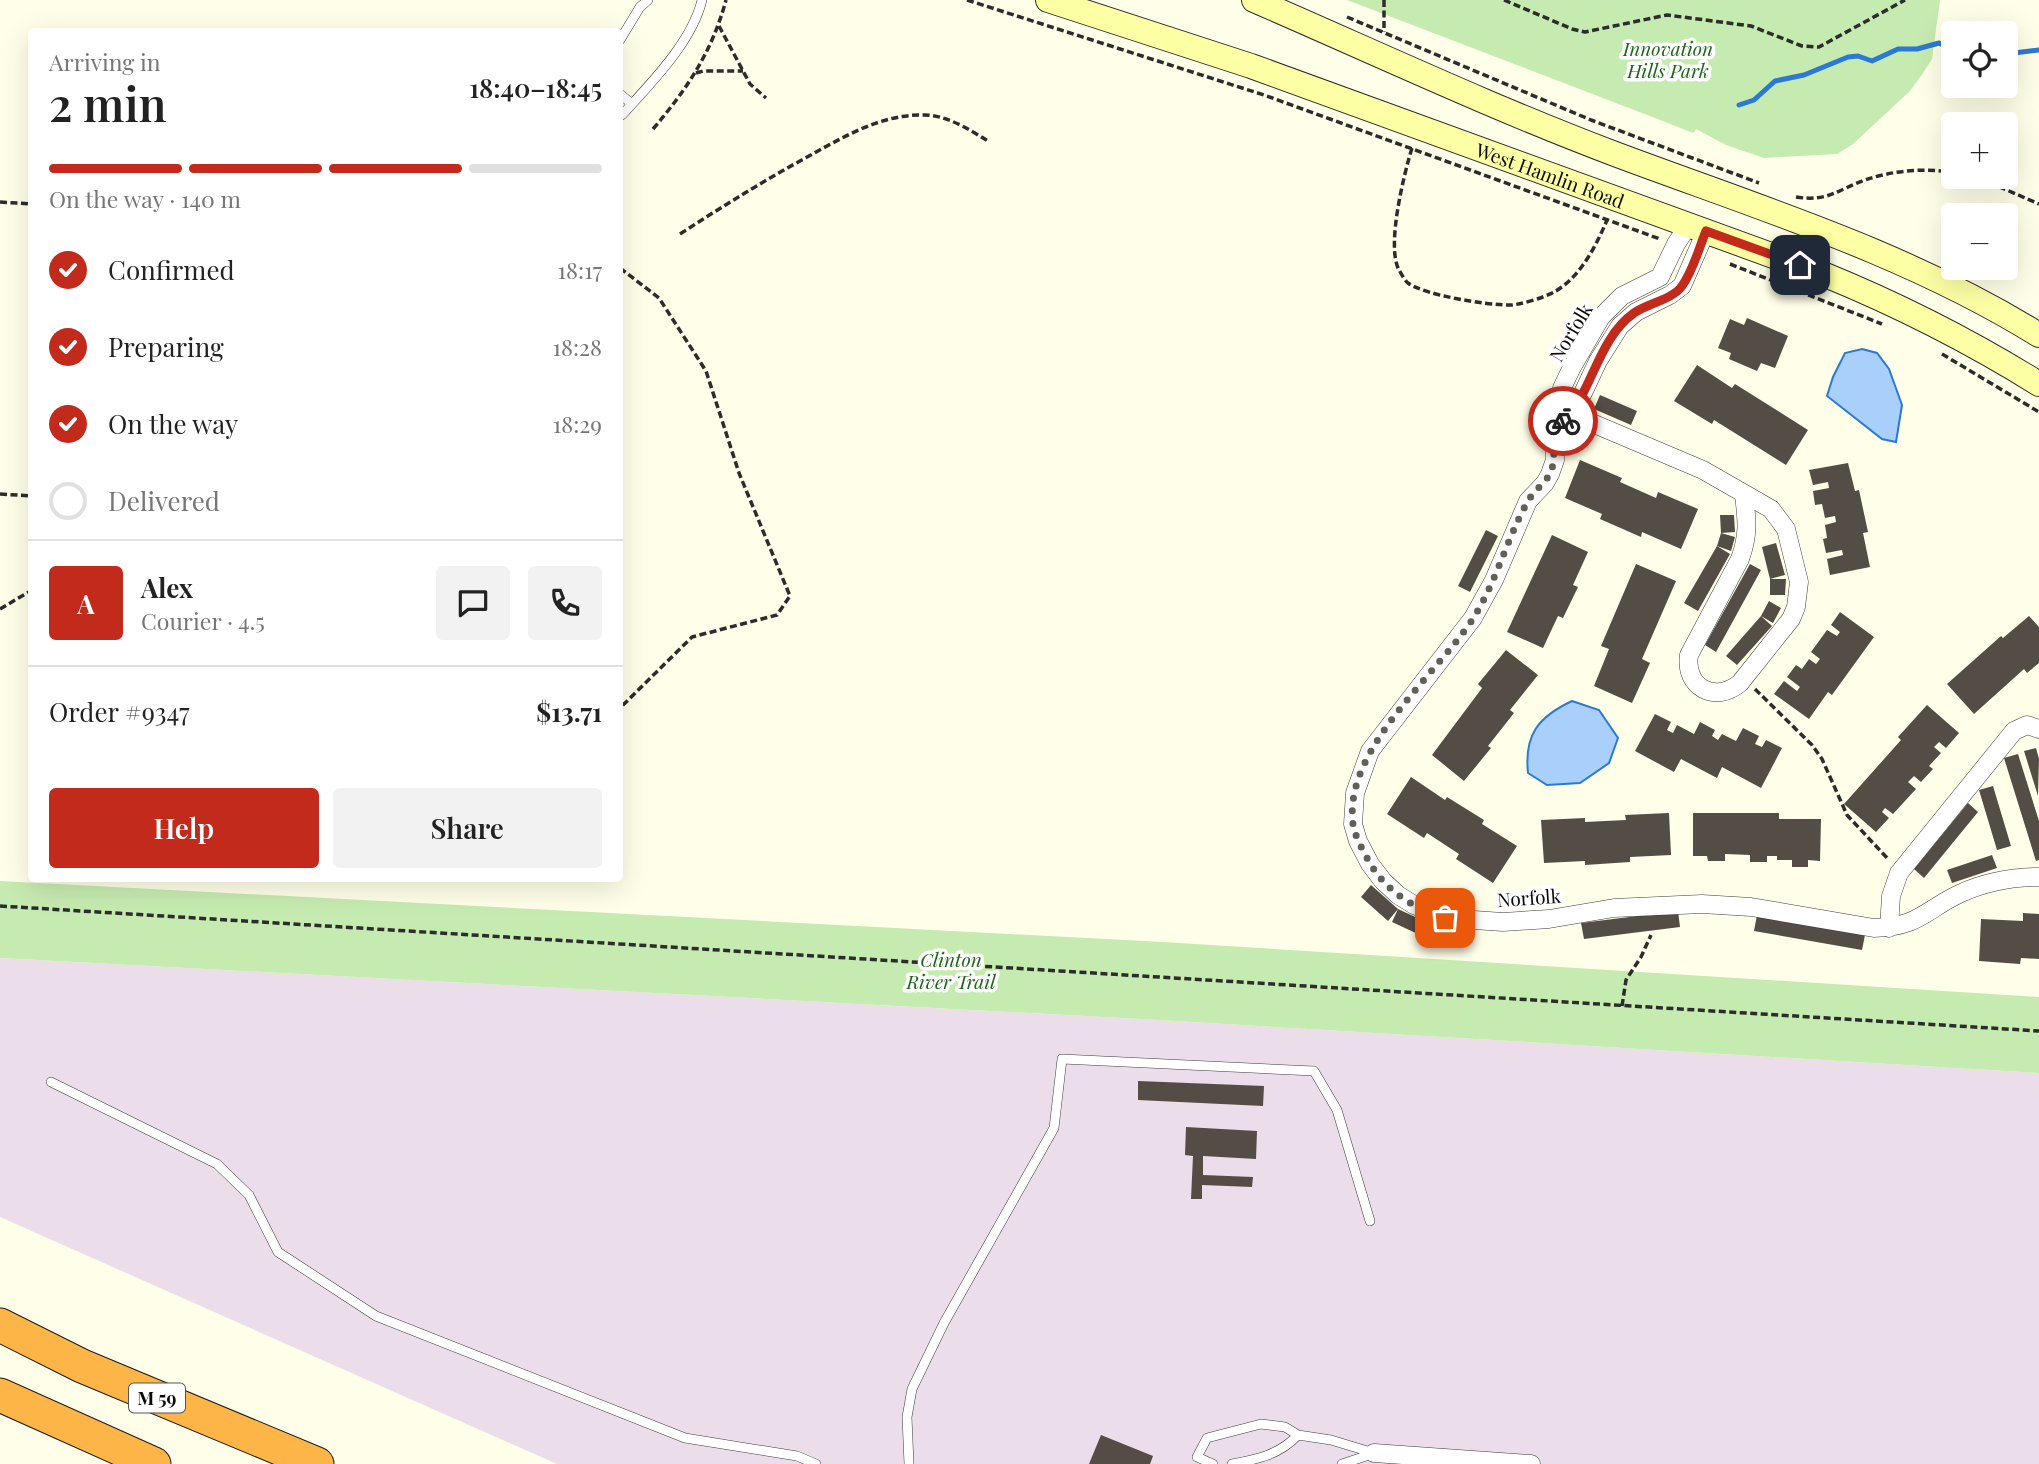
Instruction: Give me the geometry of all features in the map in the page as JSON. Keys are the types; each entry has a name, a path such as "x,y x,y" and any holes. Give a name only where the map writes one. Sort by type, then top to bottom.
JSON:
{"highway":[{"name":"M 59","path":"0,1325 82,1366 317,1464"},
{"path":"0,1395 154,1464"}],"main road":[{"name":"West Hamlin Road","path":"1048,0 1251,66 1692,238 1823,274 1950,331 2039,384"},
{"path":"1254,0 1554,130 1914,268 1996,309 2039,335"},
{"path":"1692,238 1702,206 1717,198 1734,197"}],"street":[{"path":"1670,295 1655,280 1692,238"},
{"name":"Norfolk","path":"1692,238 1682,286 1626,320 1598,361 1582,396 1566,412 1555,446 1555,460 1550,474 1528,500 1494,580 1473,618 1383,734 1363,766 1355,793 1353,824 1370,864 1398,895 1429,913 1445,918 1503,922 1549,919 1614,908 1702,904 1751,907 1874,928 1889,928 1917,920 1958,895 1984,884 2006,879 2039,877"},
{"name":"Norfolk","path":"1566,412 1562,388 1580,352 1610,307 1632,289 1655,280"},
{"path":"1580,352 1598,361"},
{"path":"1566,412 1703,470 1771,509 1780,519 1791,546 1799,582 1796,607 1791,619 1743,680 1732,690 1710,692 1698,686 1690,677 1687,666 1689,655 1746,543 1748,531 1744,495"},
{"path":"1889,928 1891,896 1901,871 2014,731 2027,725 2039,729"},
{"path":"1374,1459 1531,1464"}],"lane":[{"path":"623,35 640,7 648,0"},
{"path":"623,114 666,65 698,15 702,0"},
{"path":"623,96 632,104"},
{"path":"909,1464 907,1417 912,1389 944,1323 1054,1128 1062,1059 1314,1072 1337,1110 1370,1221"},
{"path":"51,1082 217,1164 249,1195 278,1252 376,1316 685,1438 797,1456 816,1464"},
{"path":"1213,1464 1193,1461 1207,1438 1261,1424 1285,1427 1298,1435 1331,1440 1374,1459"},
{"path":"1232,1464 1261,1459 1276,1452 1298,1435"},
{"path":"1342,1464 1374,1459"}],"path":[{"path":"653,129 695,74 719,26 726,0"},
{"path":"967,0 1264,95 1607,220 1692,238 1886,326"},
{"path":"1384,0 1384,32"},
{"path":"1504,0 1585,32 1667,15 1751,26 1801,46 1811,47 1819,47 1905,0"},
{"path":"1345,16 1591,120 1763,184"},
{"path":"719,26 750,84 766,98"},
{"path":"695,74 703,71 743,72"},
{"path":"680,234 754,186 847,135 887,119 927,114 961,125 988,141"},
{"path":"1412,148 1403,180 1394,244 1398,268 1409,283 1450,298 1510,306 1554,292 1580,269 1596,245 1607,220"},
{"path":"1786,193 1797,197 1821,198 1864,180 1899,172 1941,171"},
{"path":"2004,189 2039,204"},
{"path":"0,202 28,204"},
{"path":"623,270 659,298 706,371 738,473 790,596 776,615 692,638 623,705"},
{"path":"1933,349 2039,412"},
{"path":"0,494 28,496"},
{"path":"0,610 28,592"},
{"path":"1743,680 1812,745 1822,759 1847,815 1901,871"},
{"path":"0,906 2039,1031"},
{"path":"1622,1006 1626,980 1651,935"}],"shaded area":[{"path":"0,958 1159,1020 2039,1073 2039,1464 557,1464 0,1217"}],"green space":[{"name":"Innovation Hills Park","path":"1347,0 1940,0 1932,59 1910,91 1853,144 1837,154 1764,158 1726,145 1696,129 1693,133"},
{"name":"Clinton River Trail","path":"0,881 1163,942 2039,997 2039,1073 1159,1020 0,958"}],"water":[{"path":"1862,349 1877,353 1889,369 1902,405 1896,442 1882,439 1827,396 1845,353"},
{"path":"1572,701 1599,710 1618,738 1609,763 1580,783 1547,785 1528,773 1528,748 1542,721"}],"building":[{"path":"1747,318 1788,336 1775,368 1761,363 1757,371 1729,359 1731,353 1718,348 1730,319 1744,325"},
{"path":"1697,365 1732,388 1735,384 1808,430 1786,465 1714,420 1712,424 1674,401"},
{"path":"1600,395 1637,411 1631,425 1594,409"},
{"path":"1580,460 1622,478 1620,482 1656,498 1658,492 1698,509 1681,549 1642,532 1641,537 1600,519 1602,514 1565,498"},
{"path":"1848,463 1855,491 1859,490 1868,532 1863,533 1870,567 1830,575 1827,559 1843,555 1842,550 1826,553 1823,539 1827,538 1825,525 1836,522 1835,516 1825,518 1822,504 1815,505 1813,491 1829,488 1828,482 1813,485 1809,470"},
{"path":"1720,515 1734,515 1735,532 1721,533"},
{"path":"1486,530 1498,536 1470,592 1458,586"},
{"path":"1721,533 1735,537 1731,551 1717,546"},
{"path":"1552,535 1588,552 1573,585 1578,587 1563,618 1558,616 1543,648 1507,632"},
{"path":"1776,543 1785,575 1770,579 1762,547"},
{"path":"1717,546 1730,554 1698,611 1684,603"},
{"path":"1636,564 1676,581 1642,659 1650,663 1632,703 1594,686 1609,649 1601,646"},
{"path":"1750,564 1761,570 1716,652 1705,645"},
{"path":"1770,579 1786,579 1785,595 1770,595"},
{"path":"1769,601 1781,608 1773,623 1761,616"},
{"path":"1840,612 1874,637 1832,695 1828,692 1809,719 1774,694 1784,681 1797,691 1800,687 1787,677 1796,665 1802,669 1809,659 1816,664 1820,659 1811,652 1827,630 1837,636 1840,632 1831,625"},
{"path":"1761,616 1772,626 1737,665 1726,656"},
{"path":"2029,616 2039,627 2039,663 2027,673 2024,669 1974,714 1947,684 2001,636 2003,638"},
{"path":"1506,650 1538,675 1510,710 1514,713 1488,746 1491,748 1464,781 1432,755 1482,688 1478,684"},
{"path":"1927,705 1959,733 1946,748 1939,742 1934,747 1941,753 1929,766 1933,769 1921,782 1914,776 1908,782 1916,789 1893,814 1885,808 1882,812 1889,818 1876,832 1844,804 1901,740 1898,737"},
{"path":"1655,714 1671,722 1667,730 1673,733 1677,725 1694,734 1700,722 1715,730 1712,736 1718,740 1722,734 1736,741 1743,728 1759,736 1755,744 1762,747 1766,740 1782,748 1761,788 1722,767 1717,778 1681,759 1674,772 1635,751"},
{"path":"2036,748 2039,759 2038,796 2024,751"},
{"path":"2018,754 2039,821 2039,860 2036,861 2004,758"},
{"path":"1411,777 1445,800 1447,797 1484,820 1482,824 1517,846 1493,883 1456,859 1459,854 1427,833 1424,838 1387,814"},
{"path":"1993,786 2011,846 1997,850 1979,790"},
{"path":"1968,803 1978,812 1924,878 1914,869"},
{"path":"1669,813 1671,855 1630,857 1630,862 1585,865 1585,861 1544,863 1541,820 1626,820 1625,815"},
{"path":"1693,813 1779,813 1779,819 1821,819 1820,861 1808,860 1808,867 1792,867 1792,860 1777,860 1777,856 1767,856 1767,862 1750,862 1750,855 1725,854 1725,861 1708,861 1707,856 1693,856"},
{"path":"1992,855 1997,868 1952,883 1947,870"},
{"path":"1371,885 1398,909 1388,921 1361,897"},
{"path":"1398,909 1426,922 1420,935 1392,922"},
{"path":"1678,911 1680,927 1584,939 1581,923"},
{"path":"2023,913 2039,914 2039,959 2021,958 2020,964 1979,961 1981,919 2023,921"},
{"path":"1757,915 1865,935 1862,950 1754,931"},
{"path":"1138,1081 1264,1086 1263,1106 1138,1100"},
{"path":"1186,1127 1257,1131 1256,1159 1203,1156 1203,1175 1253,1177 1252,1187 1202,1185 1202,1199 1191,1199 1193,1156 1185,1155"},
{"path":"1101,1435 1153,1456 1150,1464 1089,1464"}],"waterway":[{"path":"1739,105 1754,100 1775,81 1804,75 1848,57 1858,56 1872,61 1898,49 1917,49 1941,44"},
{"path":"2018,53 2039,50"}],"way so far":[{"path":"1445,918 1429,913 1398,895 1370,864 1353,824 1355,793 1370,751 1473,618 1494,580 1528,500 1550,474 1563,421"}],"route":[{"path":"1563,421 1566,412 1582,396 1598,361 1620,326 1636,312 1682,286 1706,231 1800,265"}]}
